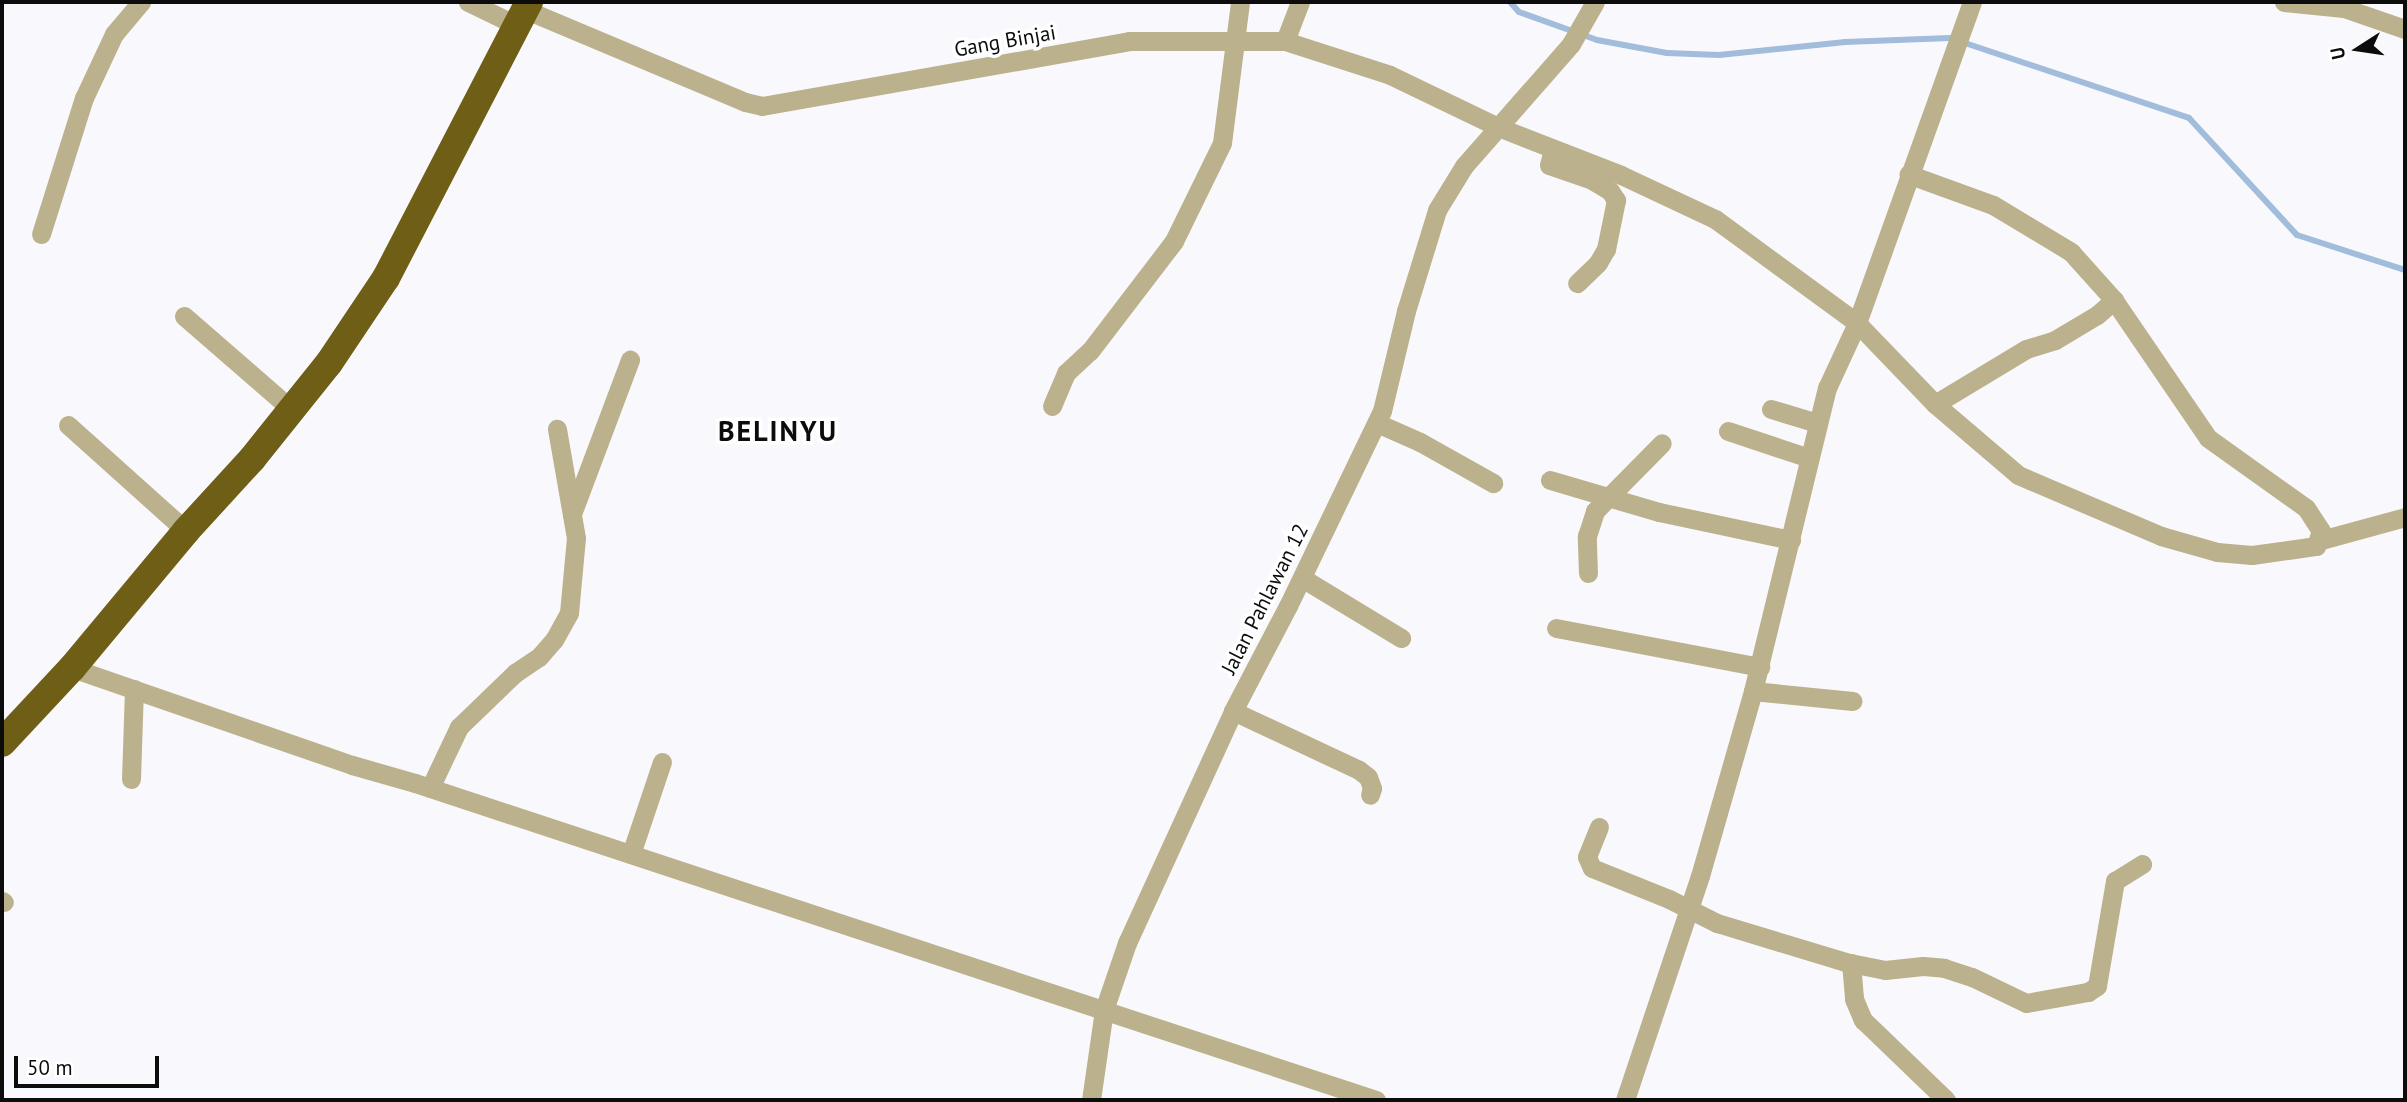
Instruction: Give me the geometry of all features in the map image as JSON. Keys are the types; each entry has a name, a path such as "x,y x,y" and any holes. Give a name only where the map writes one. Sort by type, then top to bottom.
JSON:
{"highway":[{"path":"2,743 72,668 186,531 252,459 290,408 329,363 386,278 523,12"}],"street":[{"path":"41,234 84,98 114,34 141,2"},
{"name":"Gang Binjai","path":"468,2 523,12 745,102 762,106 1129,41 1285,41 1390,75 1498,127 1622,175 1715,219 1857,323 1935,404 2018,475 2161,536 2217,552 2252,555 2316,546 2321,540 2405,517"},
{"path":"1052,406 1066,373 1090,351 1174,241 1222,143 1240,2"},
{"path":"1285,41 1300,2"},
{"name":"Jalan Pahlawan 12","path":"1091,1100 1104,1010 1127,943 1233,711 1302,578 1377,423 1406,311 1437,211 1464,166 1571,44 1595,2"},
{"path":"1625,1100 1688,909 1760,667 1827,388 1857,323 1908,174 1972,2"},
{"path":"2284,2 2344,8 2405,29"},
{"path":"1553,149 1549,165 1592,180 1610,191 1616,200 1606,249 1598,263 1577,283"},
{"path":"1908,174 1993,205 2071,252 2114,300 2208,438 2306,508 2321,531 2321,540"},
{"path":"1935,404 2026,349 2055,340 2097,315 2114,300"},
{"path":"184,316 290,408"},
{"path":"572,515 629,360"},
{"path":"1771,409 1817,423"},
{"path":"1377,423 1420,442 1493,483"},
{"path":"68,425 186,531"},
{"path":"430,788 459,727 516,673 539,657 554,640 569,612 576,538 557,429"},
{"path":"1728,431 1809,458"},
{"path":"1588,573 1590,522 1595,511 1662,443"},
{"path":"1550,480 1658,513 1791,540"},
{"path":"1302,578 1401,638"},
{"path":"1556,628 1760,667"},
{"path":"72,668 352,765 430,788 1376,1100"},
{"path":"131,779 134,689"},
{"path":"1753,691 1853,701"},
{"path":"1233,711 1359,770 1368,777 1372,788 1370,795"},
{"path":"631,854 662,762"},
{"path":"1599,827 1587,857 1592,868 1717,923 1851,963 1885,970 1923,965 1944,968 1972,977 2026,1003 2088,992 2100,979 2115,881 2141,864"},
{"path":"1851,963 1854,999 1863,1020 1946,1100"}],"waterway":[{"path":"1510,2 1519,12 1597,40 1667,53 1719,55 1845,42 1950,38 2189,118 2297,235 2405,270"}],"district":[{"name":"BELINYU","path":"778,431"}]}
